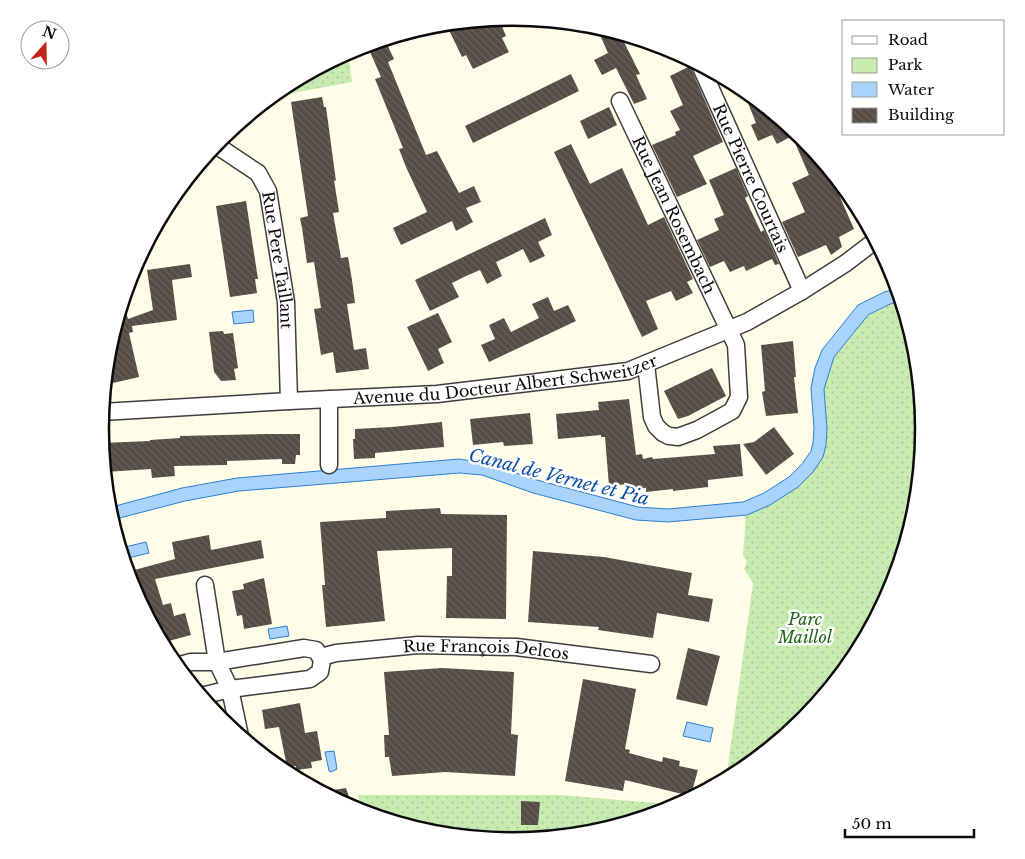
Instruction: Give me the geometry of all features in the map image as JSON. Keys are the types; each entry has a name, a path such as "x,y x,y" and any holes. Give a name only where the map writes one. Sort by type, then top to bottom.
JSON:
{"street":[{"name":"Rue Pierre Courtais","path":"705,75 802,291"},
{"name":"Rue Jean Rosembach","path":"620,101 736,346 739,397 732,411 697,430 678,437 663,433 656,426 652,417 646,364"},
{"name":"Rue Pere Taillant","path":"222,149 258,173 268,191 286,302 289,401"},
{"name":"Avenue du Docteur Albert Schweitzer","path":"110,412 437,394 628,371 747,322 802,291 846,263 870,244"},
{"path":"329,399 329,465"},
{"path":"206,586 217,662 230,689 238,724"},
{"name":"Rue François Delcos","path":"321,657 336,653 418,645 487,646 516,647 651,664"},
{"path":"184,664 217,662 304,648 316,650 321,657 322,666 320,672 310,679 230,689 208,694"}],"green space":[{"path":"349,61 352,82 288,94"},
{"name":"Parc Maillol","path":"894,299 908,351 915,403 916,430 912,482 902,534 885,584 862,631 848,654 798,715 758,749 727,771 753,583 744,569 747,561 743,556 746,513 813,471 818,380 847,330"},
{"path":"358,795 561,795 663,804 617,819 591,825 539,832 512,833 486,832 434,825 408,819 360,803"}],"water":[{"name":"Canal de Vernet et Pia","path":"891,290 895,303 868,315 834,357 824,389 827,429 823,457 813,472 798,487 770,505 747,515 668,522 636,520 533,493 482,475 460,473 239,491 185,501 119,518 117,506 182,488 237,478 459,459 486,463 537,480 638,507 668,509 743,502 764,493 789,477 802,464 811,451 814,428 811,388 815,368 822,350 858,305"},
{"path":"253,310 254,322 234,324 232,312"},
{"path":"146,542 149,553 130,557 127,547"},
{"path":"287,626 289,636 270,639 268,629"},
{"path":"687,722 713,728 710,742 683,736"},
{"path":"334,751 337,769 331,772 329,771 325,752"}],"building":[{"path":"502,26 506,36 502,38 509,52 473,69 466,55 462,57 450,32"},
{"path":"601,36 624,42 640,74 636,75 647,99 634,104 616,68 602,75 594,60 608,53"},
{"path":"388,46 394,59 388,62 426,155 437,151 459,193 474,186 481,202 466,208 473,222 456,231 452,221 401,245 393,228 427,212 406,167 399,149 403,148 375,79 381,77 370,53"},
{"path":"688,67 691,68 723,142 693,156 707,184 677,197 652,145 676,135 675,132 680,130 670,111 683,105 670,76"},
{"path":"571,74 579,91 473,143 465,126"},
{"path":"322,97 324,107 326,107 339,212 333,213 341,258 348,257 355,303 347,304 354,350 366,348 369,369 336,373 333,352 321,355 314,309 321,308 314,262 307,263 300,218 308,216 291,102"},
{"path":"748,102 790,137 777,144 772,135 758,141 751,125 756,123"},
{"path":"609,107 617,125 588,139 580,121"},
{"path":"794,140 837,191 854,229 839,237 842,247 831,255 826,245 798,257 782,222 805,212 792,183 809,175"},
{"path":"571,144 590,184 622,168 648,225 664,217 693,279 687,282 693,293 676,301 671,291 646,301 658,329 642,337 554,152"},
{"path":"736,168 748,196 745,198 761,232 764,230 779,264 775,265 772,259 746,271 744,266 730,272 724,261 710,267 697,240 719,230 714,219 724,215 709,180"},
{"path":"246,201 258,279 255,279 257,293 230,297 216,206"},
{"path":"545,218 552,235 538,242 545,256 530,263 523,249 496,262 502,276 487,284 480,270 466,276 452,283 459,297 430,311 415,280"},
{"path":"190,264 192,277 172,280 177,320 132,326 133,332 129,333 139,377 113,383 117,351 127,314 128,319 153,310 147,270"},
{"path":"548,297 554,311 568,305 576,321 489,362 481,345 495,339 489,325 504,318 511,332 539,318 532,304"},
{"path":"438,313 452,342 438,349 444,363 428,371 407,327"},
{"path":"223,331 224,334 233,333 238,368 234,369 236,380 221,381 214,372 209,332"},
{"path":"793,341 798,413 766,416 762,392 765,391 761,345"},
{"path":"712,368 726,396 688,416 678,419 664,391"},
{"path":"629,399 636,455 642,454 643,459 652,457 653,459 715,454 713,446 740,444 743,476 708,480 708,487 673,491 673,489 646,492 646,488 627,489 627,484 609,486 605,437 601,437 601,435 558,439 556,414 599,410 598,402"},
{"path":"530,413 533,444 504,446 503,442 473,445 470,419"},
{"path":"442,422 444,447 375,453 375,458 354,459 353,439 355,439 355,429"},
{"path":"774,427 794,454 766,475 743,444 754,442"},
{"path":"300,434 300,455 296,455 295,464 282,464 282,459 227,461 227,465 174,466 175,476 152,478 151,469 112,472 109,443 150,441 180,438 180,436"},
{"path":"440,508 441,514 507,515 506,619 446,618 447,576 452,576 452,548 377,551 385,621 326,627 322,585 325,585 320,522 386,518 386,511"},
{"path":"209,535 211,550 261,540 264,558 155,579 163,605 171,603 174,616 185,613 191,635 169,641 151,608 135,570 175,559 172,542"},
{"path":"533,551 604,557 692,573 688,595 713,599 709,622 657,613 653,638 598,630 599,627 528,622"},
{"path":"264,578 272,624 244,629 242,615 237,616 232,591 244,589 243,584"},
{"path":"688,648 720,656 707,706 676,699"},
{"path":"442,668 514,672 511,734 518,735 515,776 445,772 392,776 389,757 385,757 384,735 389,735 384,672"},
{"path":"583,679 636,689 625,749 630,750 629,753 662,762 663,757 680,761 679,766 698,770 692,790 687,790 684,794 625,780 623,791 565,781"},
{"path":"300,703 305,733 317,731 322,760 311,762 312,768 296,770 296,766 291,767 286,764 279,727 265,729 262,710"},
{"path":"346,788 349,798 334,791 332,790"},
{"path":"521,801 540,802 538,825 521,825"}]}
